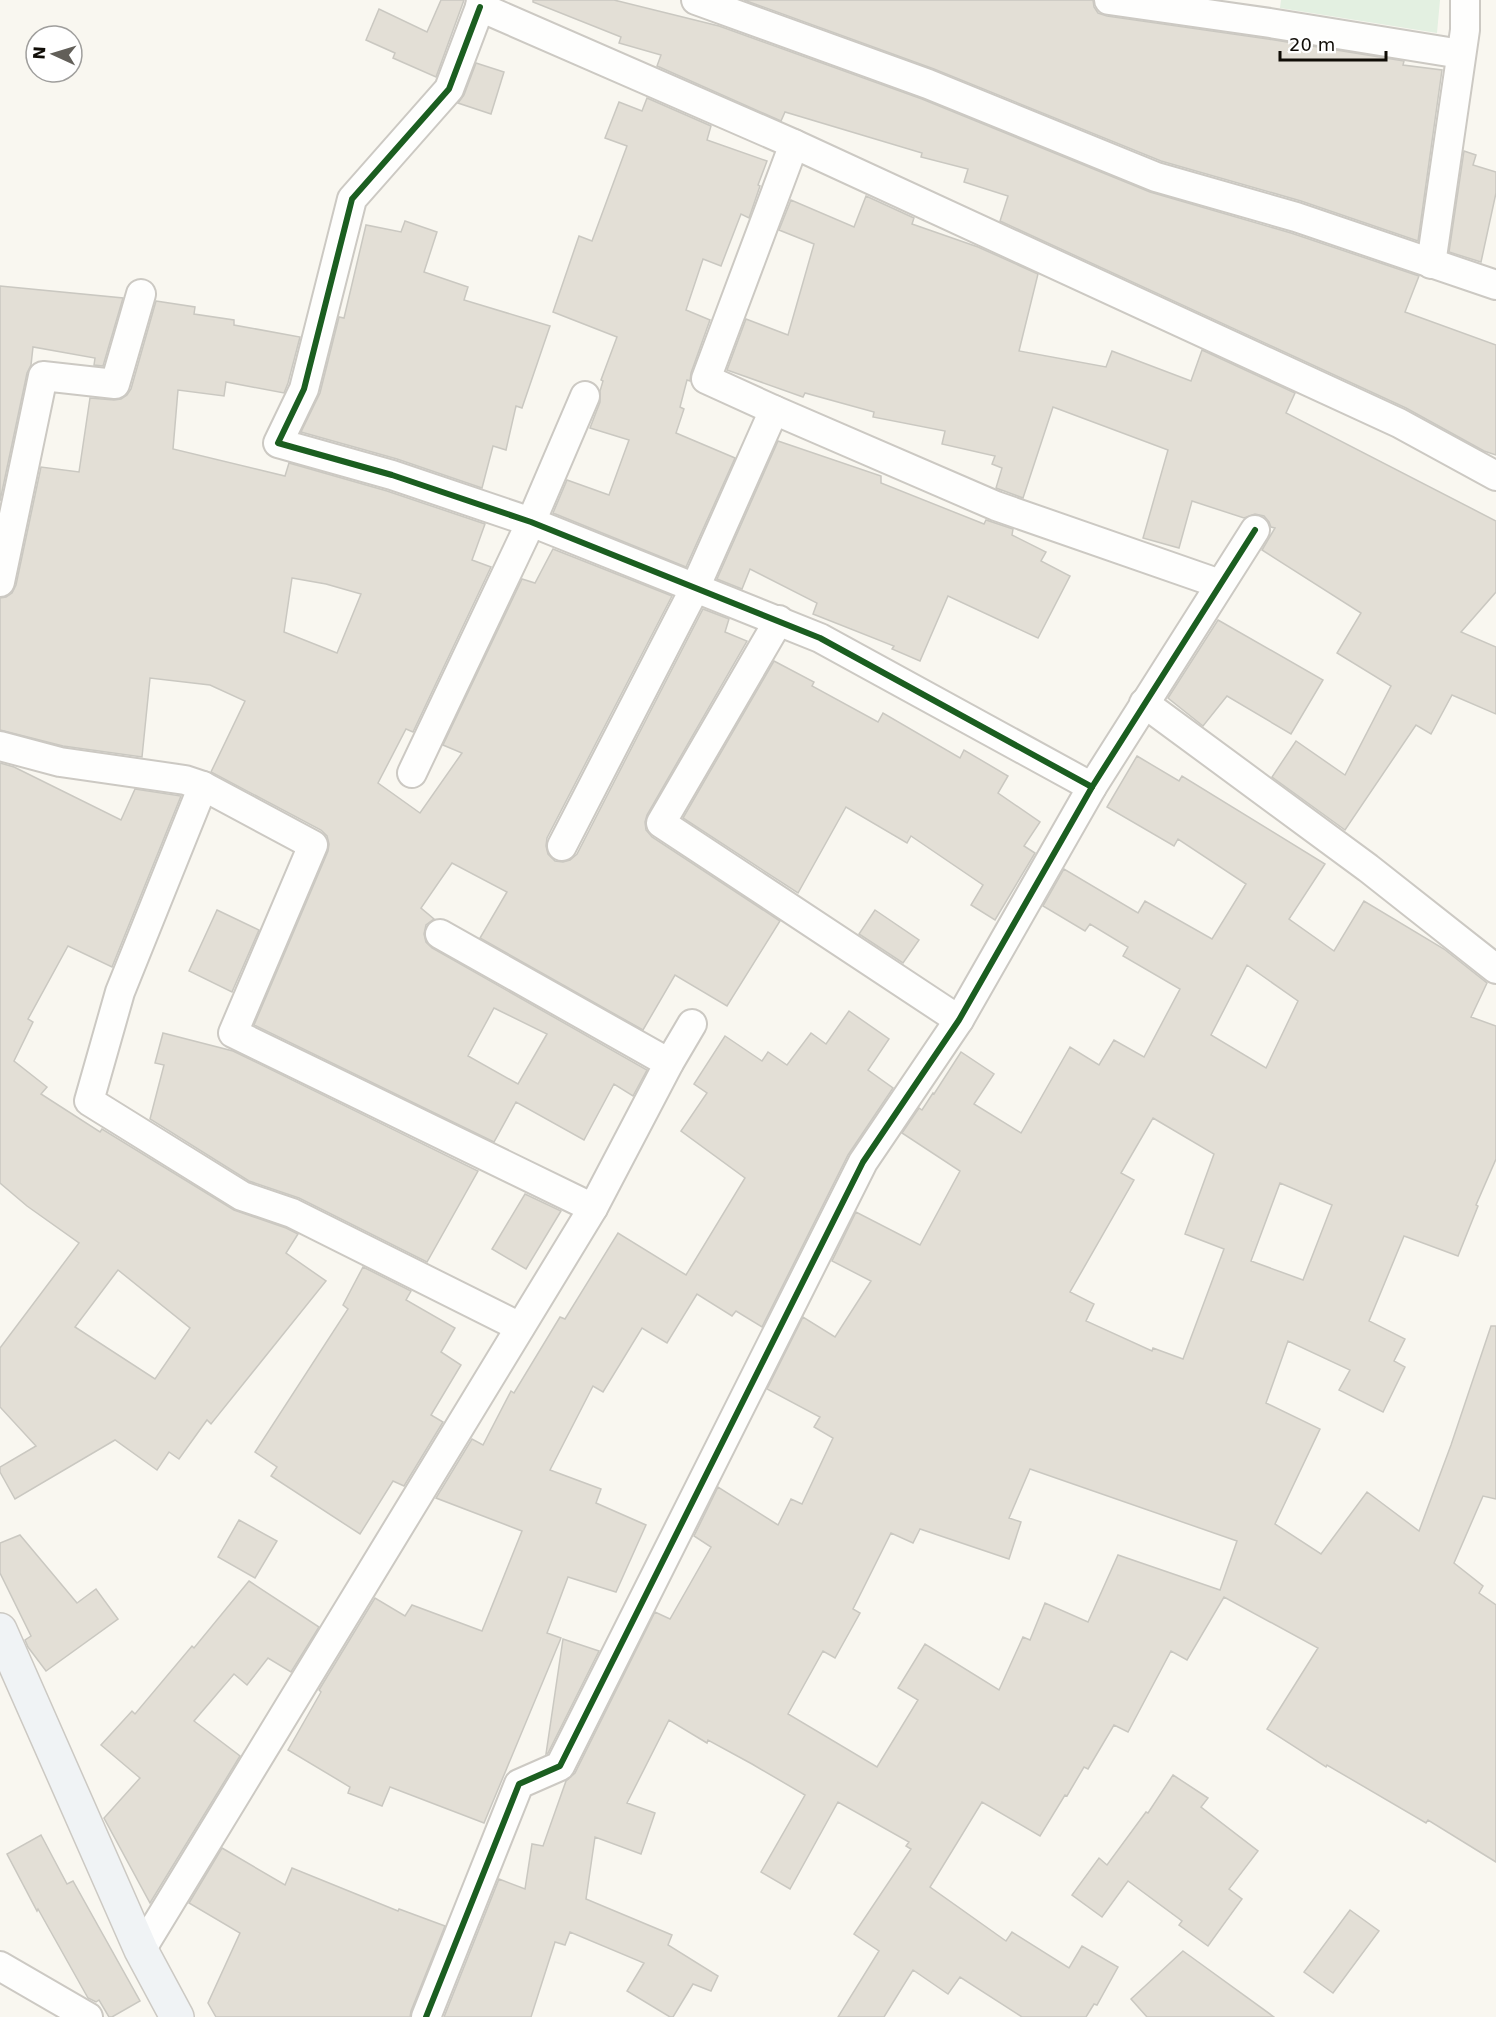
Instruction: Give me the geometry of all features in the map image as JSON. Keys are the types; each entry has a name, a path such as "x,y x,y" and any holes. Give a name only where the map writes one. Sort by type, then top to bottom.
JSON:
{"main road":[{"path":"0,1630 141,1950 177,2017"}],"street":[{"path":"696,0 928,84 1156,177 1296,217 1496,285"},
{"path":"1109,0 1461,54"},
{"path":"1431,264 1465,30 1465,0"},
{"path":"1092,787 820,638 779,620 531,522 392,475 278,443 304,389 352,199 449,89 480,4 794,144 1399,423 1496,476"},
{"path":"794,144 706,379 996,506 1220,584"},
{"path":"0,582 43,376 115,384 141,294"},
{"path":"412,773 531,522 585,396"},
{"path":"562,846 695,588 774,410"},
{"path":"426,2017 519,1784 560,1766 863,1162 959,1020 1092,787 1143,703 1255,530"},
{"path":"779,620 661,823 959,1020"},
{"path":"1143,703 1368,868 1496,969"},
{"path":"0,746 60,762 185,780 203,786 313,844 233,1033 593,1208"},
{"path":"203,786 120,992 89,1101 242,1196 292,1213 520,1327"},
{"path":"440,933 669,1063"},
{"path":"141,1950 593,1208 692,1024"},
{"path":"0,1966 88,2017"}],"green space":[{"path":"1281,0 1440,0 1437,33 1280,8"}],"building":[{"path":"441,0 464,0 436,77 393,58 395,53 366,40 379,9 427,32"},
{"path":"533,0 614,0 719,26 922,99 1150,192 1291,233 1419,276 1405,312 1496,345 1496,455 1484,451 1406,408 1000,221 1008,196 964,182 968,169 921,157 922,153 785,112 781,121 657,66 661,55 619,43 621,37 533,2"},
{"path":"744,0 1093,0 1098,13 1107,16 1268,39 1404,61 1403,65 1442,70 1418,241 1301,201 1161,161 934,69"},
{"path":"476,63 504,72 491,114 458,103 464,95"},
{"path":"647,98 711,126 707,140 767,161 749,218 741,214 721,266 703,259 686,310 710,320 690,381 687,380 680,407 684,409 676,433 735,458 686,567 553,513 567,480 609,495 629,440 590,428 600,402 603,381 601,380 617,337 553,312 579,236 592,241 627,146 605,138 619,102 642,111"},
{"path":"1464,151 1476,155 1473,165 1496,172 1496,193 1481,262 1449,252"},
{"path":"866,196 914,218 912,224 978,247 1038,274 1019,351 1106,367 1112,351 1191,381 1202,350 1295,393 1286,413 1496,521 1496,592 1461,632 1496,647 1496,714 1452,695 1431,734 1416,725 1345,830 1272,777 1296,741 1345,775 1391,686 1337,653 1361,613 1262,550 1275,528 1271,527 1264,516 1255,514 1244,518 1192,501 1179,548 1143,538 1168,450 1053,407 1023,498 996,488 1002,468 992,464 995,456 942,444 945,431 873,417 874,412 805,393 803,397 727,370 746,319 788,335 814,244 779,230 791,200 854,227"},
{"path":"405,221 437,232 424,272 468,287 464,300 550,326 522,408 516,406 506,450 493,446 482,488 397,459 301,432 320,393 339,317 344,318 366,225 401,232"},
{"path":"0,286 123,298 103,366 94,365 95,358 33,347 31,365 27,373 0,501"},
{"path":"156,301 195,307 194,314 234,320 234,325 300,337 284,393 226,382 224,396 178,390 173,449 285,476 289,463 387,491 485,524 472,560 491,567 413,732 406,729 378,783 420,813 462,753 443,745 522,579 535,583 553,549 672,596 547,838 548,854 555,861 570,860 577,854 703,609 729,619 725,632 747,641 645,822 646,830 652,837 780,921 727,1006 675,975 643,1030 480,938 507,892 452,863 421,908 434,919 426,925 424,934 426,942 432,948 647,1070 633,1096 614,1084 584,1140 516,1102 494,1142 254,1025 329,844 327,836 321,830 211,772 245,701 210,685 150,678 142,757 63,746 0,730 0,598 12,593 16,585 41,467 79,472 90,398 121,399 131,389","holes":["292,578 326,584 361,594 337,653 284,632","494,1008 547,1034 518,1084 468,1056"]},
{"path":"778,441 881,476 881,483 984,524 986,520 1013,529 1012,535 1046,552 1041,561 1070,576 1038,638 948,596 920,661 892,649 894,646 813,614 817,603 750,569 742,589 717,579"},
{"path":"1218,620 1323,680 1291,734 1227,696 1203,726 1168,698"},
{"path":"774,661 814,682 812,686 878,722 883,713 960,758 964,750 1008,776 998,793 1040,822 1024,846 1035,853 995,920 971,905 983,885 911,836 907,843 846,807 798,893 683,818"},
{"path":"1137,756 1179,781 1182,776 1325,864 1289,919 1334,951 1364,901 1444,949 1487,983 1471,1017 1496,1026 1496,1159 1476,1205 1478,1206 1458,1256 1404,1236 1369,1321 1405,1339 1394,1361 1405,1367 1383,1412 1339,1390 1350,1370 1288,1341 1266,1403 1320,1429 1275,1524 1321,1554 1367,1492 1419,1531 1491,1326 1496,1326 1496,1499 1483,1496 1454,1563 1483,1586 1479,1593 1496,1605 1496,1862 1428,1820 1426,1823 1327,1765 1326,1767 1267,1729 1318,1648 1224,1597 1187,1660 1171,1651 1128,1732 1114,1725 1088,1769 1084,1767 1040,1836 982,1802 930,1887 1006,1941 1012,1932 1069,1968 1082,1946 1118,1967 1097,2005 1094,2004 1086,2017 1022,2017 960,1977 948,1994 913,1970 884,2017 838,2017 879,1951 854,1934 911,1849 906,1846 909,1842 838,1802 790,1889 761,1872 805,1795 669,1720 627,1803 655,1813 641,1854 595,1837 586,1899 672,1935 668,1945 718,1976 711,1991 693,1984 673,2017 670,2017 627,1991 644,1963 570,1932 565,1945 555,1942 531,2017 444,2017 499,1879 525,1889 532,1844 543,1846 566,1781 575,1773 655,1612 670,1619 711,1547 694,1536 718,1487 778,1525 791,1499 802,1504 833,1438 814,1427 820,1417 767,1389 803,1317 835,1337 871,1281 832,1261 856,1212 920,1245 960,1171 902,1133 919,1108 922,1110 934,1094 961,1052 994,1074 974,1104 1021,1133 1070,1047 1099,1065 1114,1040 1144,1057 1180,989 1123,956 1128,947 1090,924 1085,931 1043,906 1064,869 1138,913 1145,901 1212,939 1246,884 1178,839 1174,846 1107,807","holes":["1247,965 1298,1001 1266,1068 1211,1035","1153,1118 1214,1154 1185,1234 1224,1249 1183,1359 1153,1348 1152,1351 1086,1321 1094,1304 1070,1292 1134,1180 1121,1173","1280,1183 1332,1205 1303,1280 1251,1261","1030,1469 1237,1541 1220,1590 1118,1555 1088,1622 1045,1603 1030,1640 1023,1637 999,1690 925,1644 898,1688 918,1700 877,1767 788,1714 823,1651 835,1658 860,1613 853,1609 891,1533 913,1543 920,1529 1009,1559 1021,1522 1009,1518"]},
{"path":"0,763 14,767 121,820 135,789 181,796 112,967 68,946 28,1019 33,1022 14,1061 47,1087 41,1094 100,1132 102,1129 234,1210 298,1234 286,1253 326,1281 211,1424 207,1420 179,1459 169,1452 157,1470 115,1440 15,1499 0,1472 0,1467 36,1446 0,1407 0,1348 79,1243 27,1206 0,1183","holes":["118,1270 190,1328 155,1379 75,1327"]},
{"path":"217,910 259,930 232,992 189,971"},
{"path":"875,910 919,940 903,963 859,934"},
{"path":"849,1011 889,1039 868,1070 893,1088 848,1155 762,1327 736,1311 732,1316 697,1294 667,1343 642,1328 603,1392 593,1386 550,1470 601,1489 596,1503 646,1525 616,1592 568,1577 547,1633 561,1638 484,1823 390,1787 382,1806 348,1793 350,1787 288,1750 321,1692 319,1690 375,1598 405,1616 412,1605 482,1631 522,1531 436,1498 472,1439 483,1445 511,1391 514,1393 560,1317 565,1319 618,1233 686,1275 745,1178 681,1131 707,1093 694,1084 725,1036 762,1061 768,1052 787,1065 811,1033 826,1044"},
{"path":"163,1033 233,1051 478,1171 427,1262 299,1198 249,1181 150,1119 164,1065 155,1063"},
{"path":"525,1194 561,1211 526,1269 492,1249"},
{"path":"363,1267 411,1291 406,1300 455,1328 441,1352 461,1365 431,1415 443,1422 404,1486 393,1481 360,1534 271,1476 277,1467 255,1452 348,1309 343,1305"},
{"path":"239,1520 277,1541 255,1578 218,1557"},
{"path":"20,1535 77,1603 96,1589 118,1619 46,1671 28,1647 25,1640 31,1636 0,1573 0,1543"},
{"path":"249,1581 319,1627 291,1672 268,1658 247,1685 234,1674 194,1721 240,1756 150,1903 104,1818 140,1778 101,1745 132,1711 135,1714 192,1646 194,1648"},
{"path":"563,1639 599,1651 546,1754"},
{"path":"1173,1775 1208,1798 1201,1807 1258,1851 1229,1889 1242,1899 1208,1946 1179,1925 1182,1921 1128,1881 1102,1917 1072,1895 1099,1858 1107,1865 1146,1812 1148,1813"},
{"path":"41,1835 67,1884 73,1881 140,2001 112,2017 109,2017 99,2000 96,2002 88,1998 7,1854"},
{"path":"222,1848 285,1885 292,1868 398,1911 399,1909 445,1926 410,2017 216,2017 208,2003 240,1933 189,1903"},
{"path":"1350,1910 1379,1931 1333,1993 1304,1972"},
{"path":"1183,1951 1274,2017 1147,2017 1131,1999"}],"cycle path":[{"path":"480,7 449,89 352,199 304,389 278,443 392,475 531,522 820,638 1092,787"},
{"path":"426,2017 519,1784 560,1766 863,1162 959,1020 1092,787 1255,530"}]}
